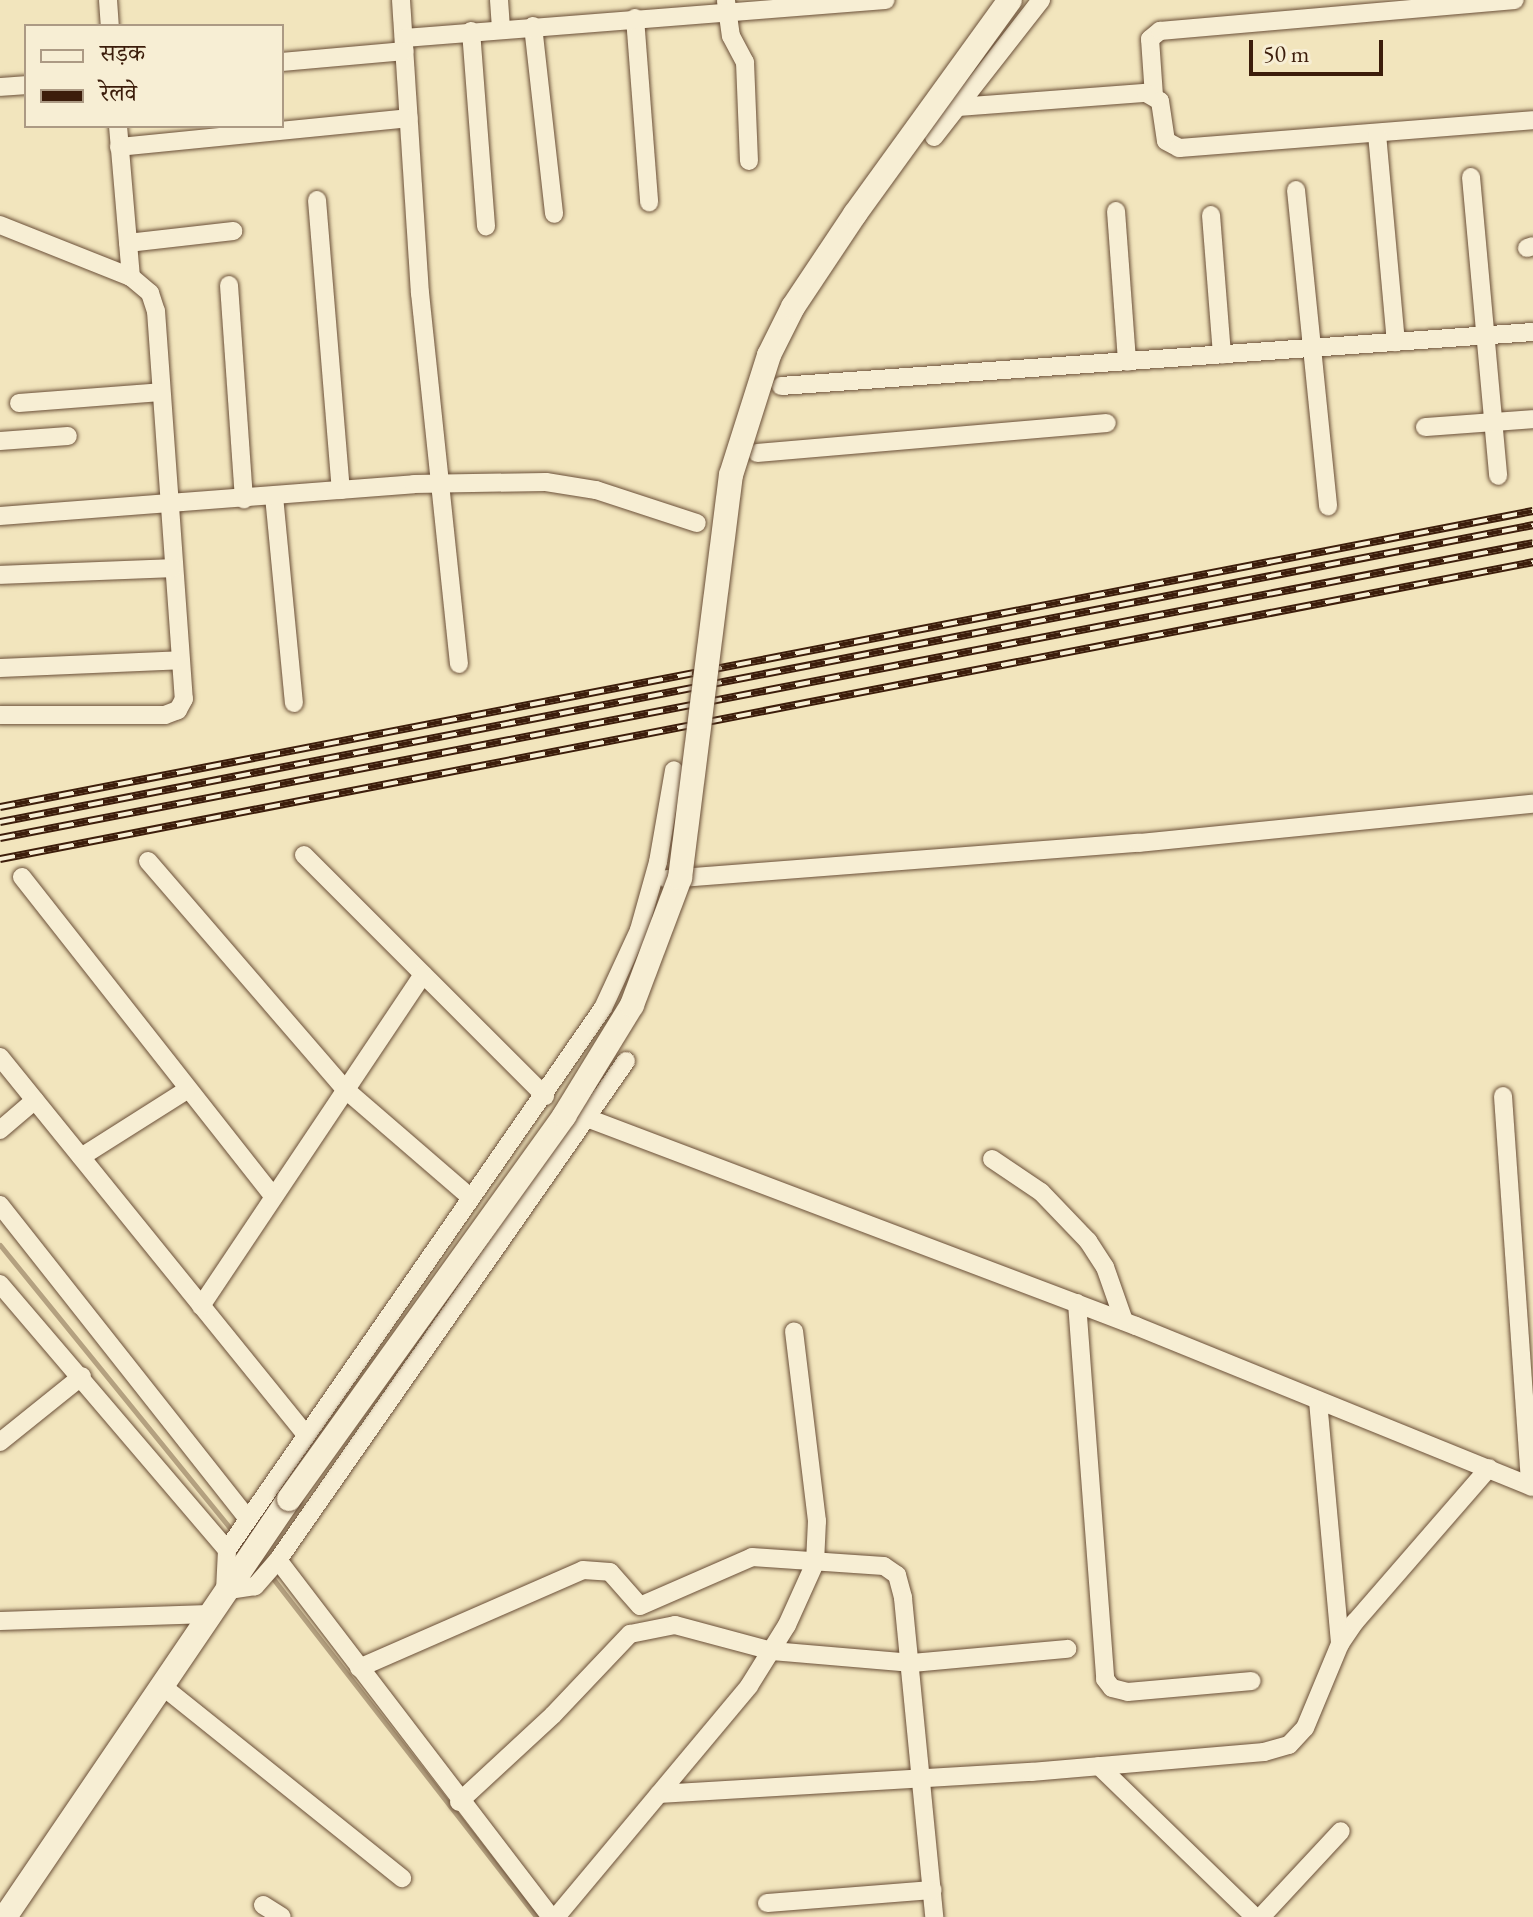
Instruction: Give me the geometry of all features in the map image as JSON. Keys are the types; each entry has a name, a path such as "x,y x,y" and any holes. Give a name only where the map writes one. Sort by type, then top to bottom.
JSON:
{"street":[{"path":"108,0 110,24"},
{"path":"401,0 437,484 459,664"},
{"path":"499,0 501,28"},
{"path":"284,62 471,31 635,18 727,6 886,0"},
{"path":"5,1917 289,1499 564,1116 637,993 680,878 728,490 769,355 793,307 855,214 1010,0"},
{"path":"934,137 1041,0"},
{"path":"1515,0 1160,31 1150,39 1154,96 1171,147 1533,120"},
{"path":"727,6 731,36 745,62 749,161"},
{"path":"635,18 649,202"},
{"path":"533,26 554,214"},
{"path":"471,31 486,226"},
{"path":"0,87 24,85"},
{"path":"958,107 1154,96"},
{"path":"119,147 409,118"},
{"path":"118,128 131,277"},
{"path":"1377,134 1396,342"},
{"path":"1471,177 1482,336 1498,476"},
{"path":"1296,190 1315,348 1328,506"},
{"path":"317,200 341,490"},
{"path":"1116,211 1127,362"},
{"path":"1211,215 1222,355"},
{"path":"0,225 131,277 150,293 156,311 184,699 172,714 0,715"},
{"path":"128,243 233,231"},
{"path":"229,285 244,499"},
{"path":"781,386 1533,332"},
{"path":"19,403 161,392"},
{"path":"1425,427 1533,419"},
{"path":"757,453 1107,423"},
{"path":"0,441 68,436"},
{"path":"0,516 437,484 546,482 596,490 697,523"},
{"path":"274,496 294,703"},
{"path":"0,575 173,568"},
{"path":"0,668 180,660"},
{"path":"225,1591 237,1535 470,1197 545,1096 603,1008 639,930 653,881 674,770"},
{"path":"653,881 1139,843 1533,804"},
{"path":"304,855 545,1096"},
{"path":"148,861 346,1090 470,1197"},
{"path":"22,877 274,1197"},
{"path":"201,1306 423,974"},
{"path":"0,1057 305,1434"},
{"path":"225,1591 255,1586 271,1568 626,1061"},
{"path":"81,1157 187,1090"},
{"path":"587,1118 1124,1321 1532,1486 1503,1096"},
{"path":"0,1130 35,1100"},
{"path":"992,1159 1041,1192 1088,1241 1105,1267 1124,1321"},
{"path":"0,1205 237,1535"},
{"path":"0,1284 8,1306 82,1376 237,1535"},
{"path":"1077,1303 1105,1679 1112,1688 1128,1692 1252,1681"},
{"path":"271,1568 359,1668 459,1802 554,1917 749,1686 772,1651 815,1563 817,1521 794,1331"},
{"path":"0,1442 82,1376"},
{"path":"1318,1401 1340,1644"},
{"path":"659,1794 1099,1766 1264,1752 1289,1745 1305,1728 1340,1644 1374,1597 1489,1468"},
{"path":"359,1668 571,1572 610,1572 633,1603 648,1606 752,1557 884,1566 897,1575 912,1663 934,1917"},
{"path":"0,1621 209,1614"},
{"path":"459,1802 582,1687 630,1634 675,1625 772,1651 912,1663 1067,1649"},
{"path":"161,1685 402,1878"},
{"path":"1099,1766 1255,1917"},
{"path":"1261,1917 1341,1831"},
{"path":"767,1903 932,1890"},
{"path":"263,1905 282,1917"}],"waterway":[{"path":"0,1245 234,1533"},
{"path":"271,1576 536,1917"}],"railway":[{"path":"0,807 1533,511"},
{"path":"0,822 1533,525"},
{"path":"0,838 1533,543"},
{"path":"0,859 1533,562"}]}
